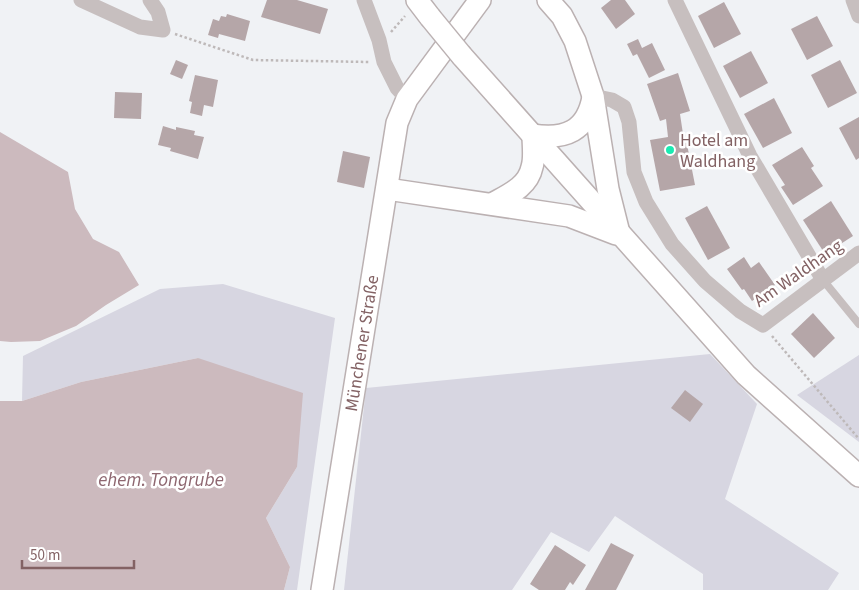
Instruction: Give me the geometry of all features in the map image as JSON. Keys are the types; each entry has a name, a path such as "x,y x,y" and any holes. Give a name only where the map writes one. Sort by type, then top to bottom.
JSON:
{"main road":[{"name":"Münchener Straße","path":"322,590 397,123 407,99 480,0"},
{"path":"548,0 562,16 575,41 593,96 608,189 619,234"},
{"path":"411,8 430,17 619,234 746,375 859,476"},
{"path":"532,135 553,137 570,133 583,123 590,111 593,96"},
{"path":"492,204 516,191 527,178 532,168 532,135"},
{"path":"387,189 569,216 619,234"}],"street":[{"path":"81,0 140,27 164,30 158,12 150,0"},
{"path":"364,0 379,40 384,62 397,88 407,99"},
{"path":"675,0 750,156 823,280"},
{"path":"852,0 859,16"},
{"name":"Am Waldhang","path":"593,96 612,100 624,107 629,122 634,172 646,202 672,244 705,281 740,311 763,325 859,253"}],"lane":[{"path":"823,280 859,324"}],"path":[{"path":"379,40 393,31 411,8"},
{"path":"164,30 254,60 384,62"},
{"path":"763,325 859,439"}],"shaded area":[{"path":"223,284 335,318 297,590 284,590 290,567 266,518 297,467 198,358 81,382 22,401 23,356 160,289"},
{"path":"710,354 757,404 725,499 839,573 828,590 703,590 703,574 615,516 589,552 551,532 512,590 344,590 366,388"},
{"path":"859,355 859,442 797,395"}],"water":[{"path":"0,132 68,172 75,209 93,239 119,252 139,285 76,326 40,341 0,341"},
{"name":"ehem. Tongrube","path":"198,358 303,393 297,467 266,518 290,567 284,590 0,590 0,401 22,401 81,382"}],"building":[{"path":"267,0 297,0 328,9 320,34 261,17"},
{"path":"611,0 625,0 635,14 616,29 601,8"},
{"path":"724,2 741,34 714,48 698,16"},
{"path":"227,14 250,21 245,41 219,34 218,38 208,35 213,19 219,21 221,16 226,17"},
{"path":"817,16 833,46 807,60 791,29"},
{"path":"638,39 642,48 652,43 665,70 649,78 637,54 633,56 627,44"},
{"path":"751,51 768,83 740,98 723,66"},
{"path":"176,60 188,65 182,79 170,74"},
{"path":"840,60 857,93 828,108 811,75"},
{"path":"678,73 690,111 680,114 695,185 660,191 650,140 668,137 666,119 660,121 647,84"},
{"path":"195,75 218,80 213,107 204,105 202,116 190,113 192,102 189,101"},
{"path":"115,92 142,93 141,119 114,118"},
{"path":"774,98 792,133 763,148 744,114"},
{"path":"859,117 859,158 856,160 839,128"},
{"path":"163,126 176,130 176,127 195,131 194,135 204,137 198,159 170,151 171,148 158,145"},
{"path":"802,147 814,166 811,168 823,186 793,205 781,187 785,185 772,165"},
{"path":"343,151 370,157 364,188 337,182"},
{"path":"831,201 853,236 825,254 803,220"},
{"path":"707,206 730,248 708,260 685,218"},
{"path":"744,257 751,268 759,262 775,285 752,301 727,269"},
{"path":"813,313 835,338 814,358 791,334"},
{"path":"685,390 703,404 690,422 671,408"},
{"path":"611,543 634,555 616,590 585,590"},
{"path":"555,545 586,565 573,585 570,582 565,590 539,590 530,584"}],"place":[{"name":"Hotel am Waldhang","path":"670,150"}]}
